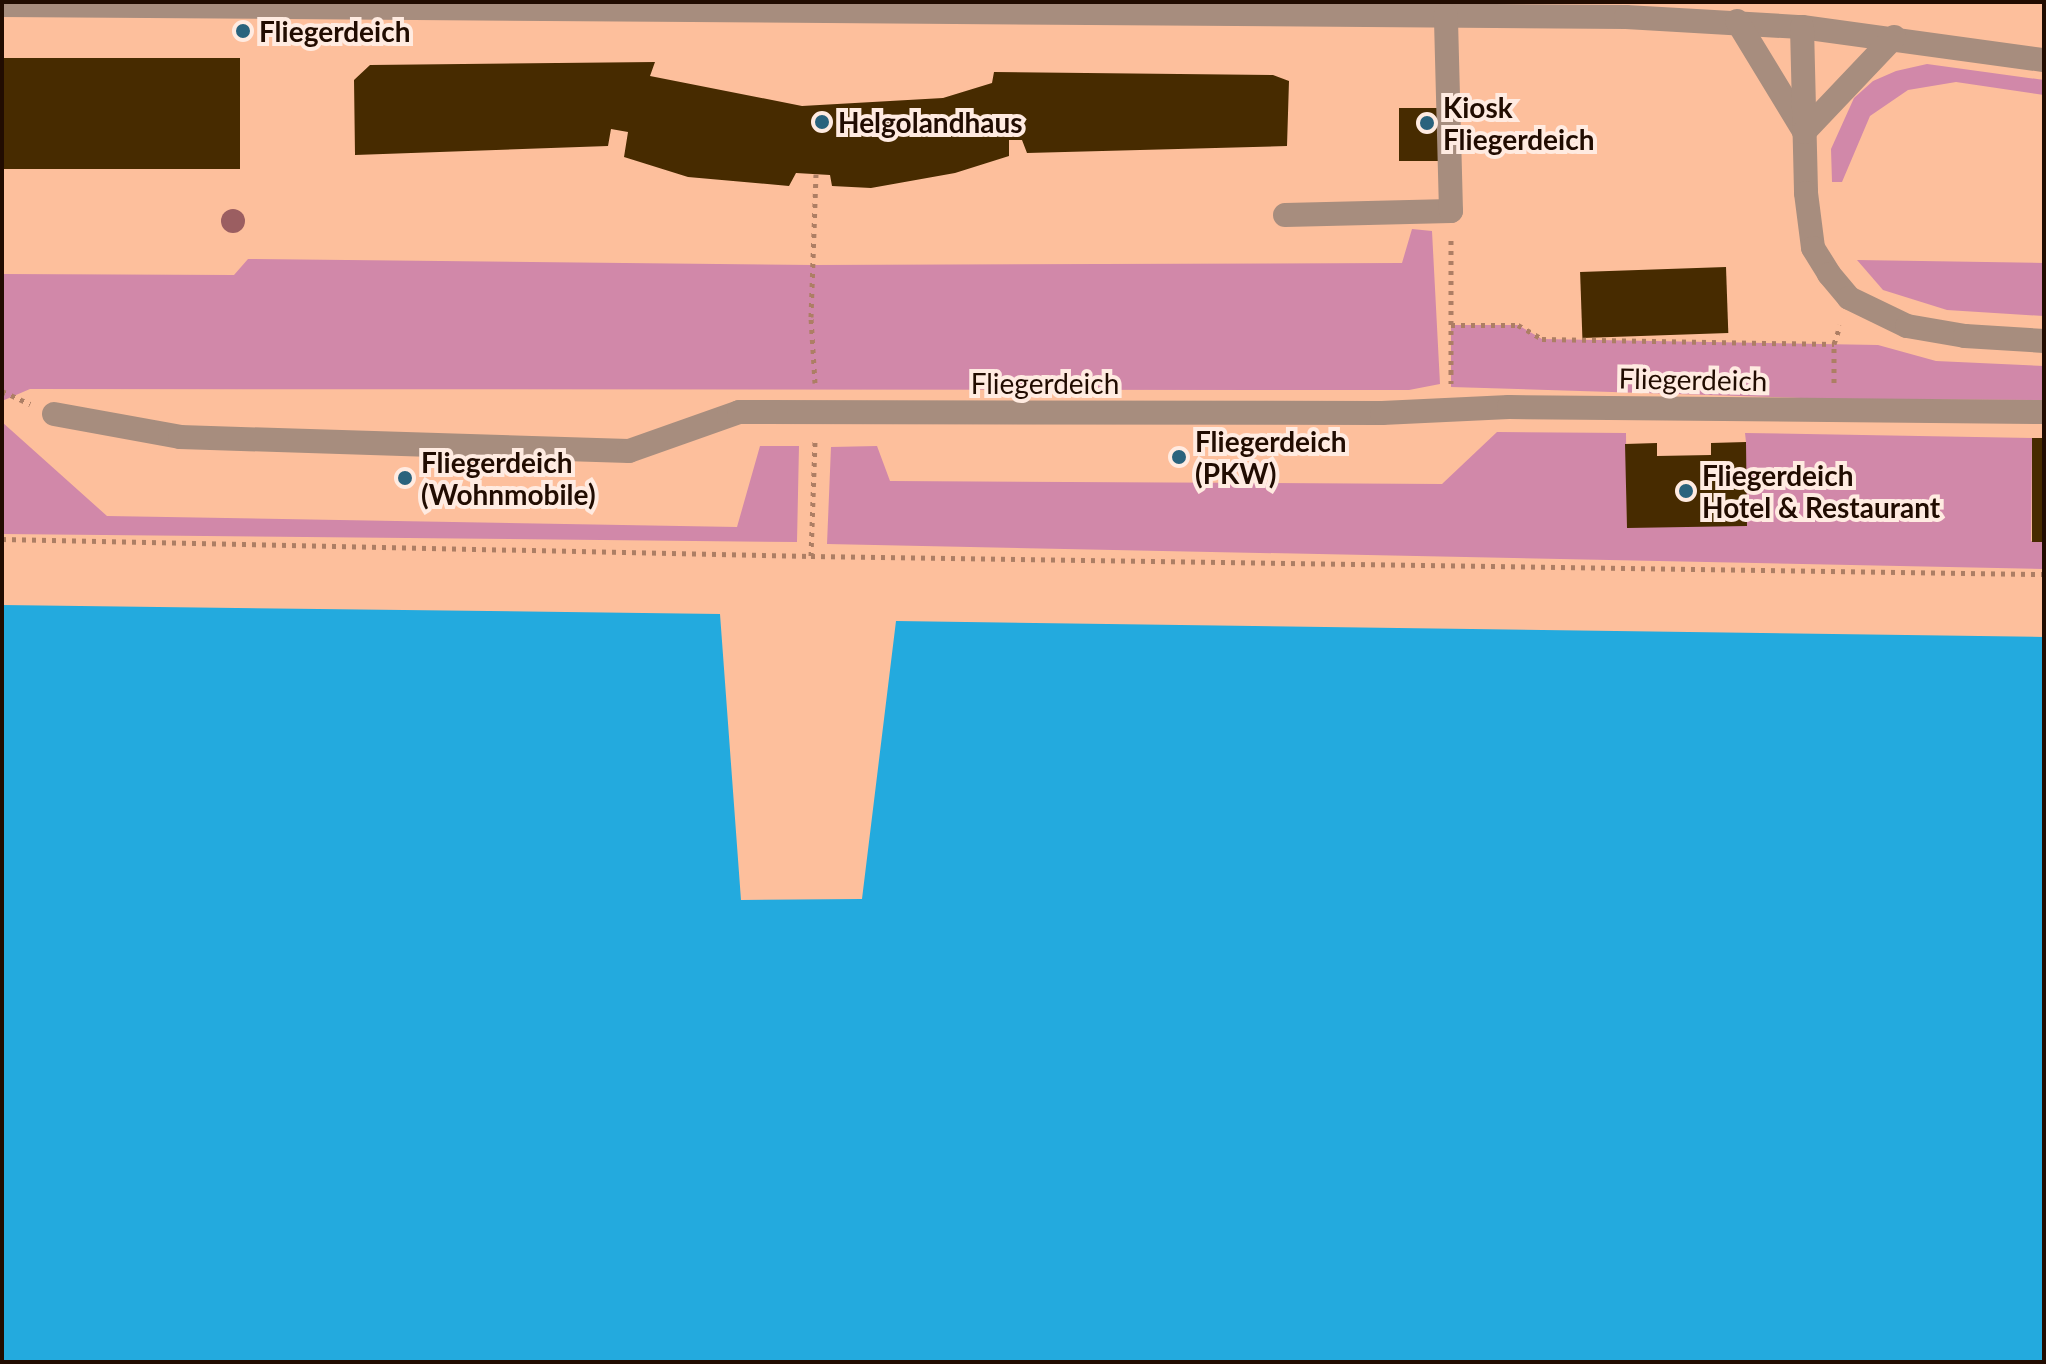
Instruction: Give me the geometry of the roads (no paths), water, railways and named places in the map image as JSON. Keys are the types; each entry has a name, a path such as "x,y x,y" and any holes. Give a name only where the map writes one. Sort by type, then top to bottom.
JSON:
{"street":[{"path":"2,5 1446,15 1737,21 1894,37 2044,60"},
{"path":"1285,215 1451,211 1446,15"},
{"path":"1737,21 1804,132"},
{"path":"1802,27 1806,193 1813,248 1849,298 1907,326 1965,336 2044,341"},
{"path":"1804,132 1894,37"},
{"name":"Fliegerdeich","path":"54,414 180,437 629,451 739,412 1382,413 1451,409 2044,412"}],"water":[{"path":"2,605 720,614 741,900 862,899 896,621 2044,637 2044,1362 2,1362"}],"place":[{"name":"Fliegerdeich","path":"243,31"},
{"name":"Helgolandhaus","path":"822,122"},
{"name":"Kiosk Fliegerdeich","path":"1427,123"},
{"name":"Fliegerdeich (PKW)","path":"1179,457"},
{"name":"Fliegerdeich (Wohnmobile)","path":"405,478"},
{"name":"Fliegerdeich Hotel & Restaurant","path":"1686,491"}]}
